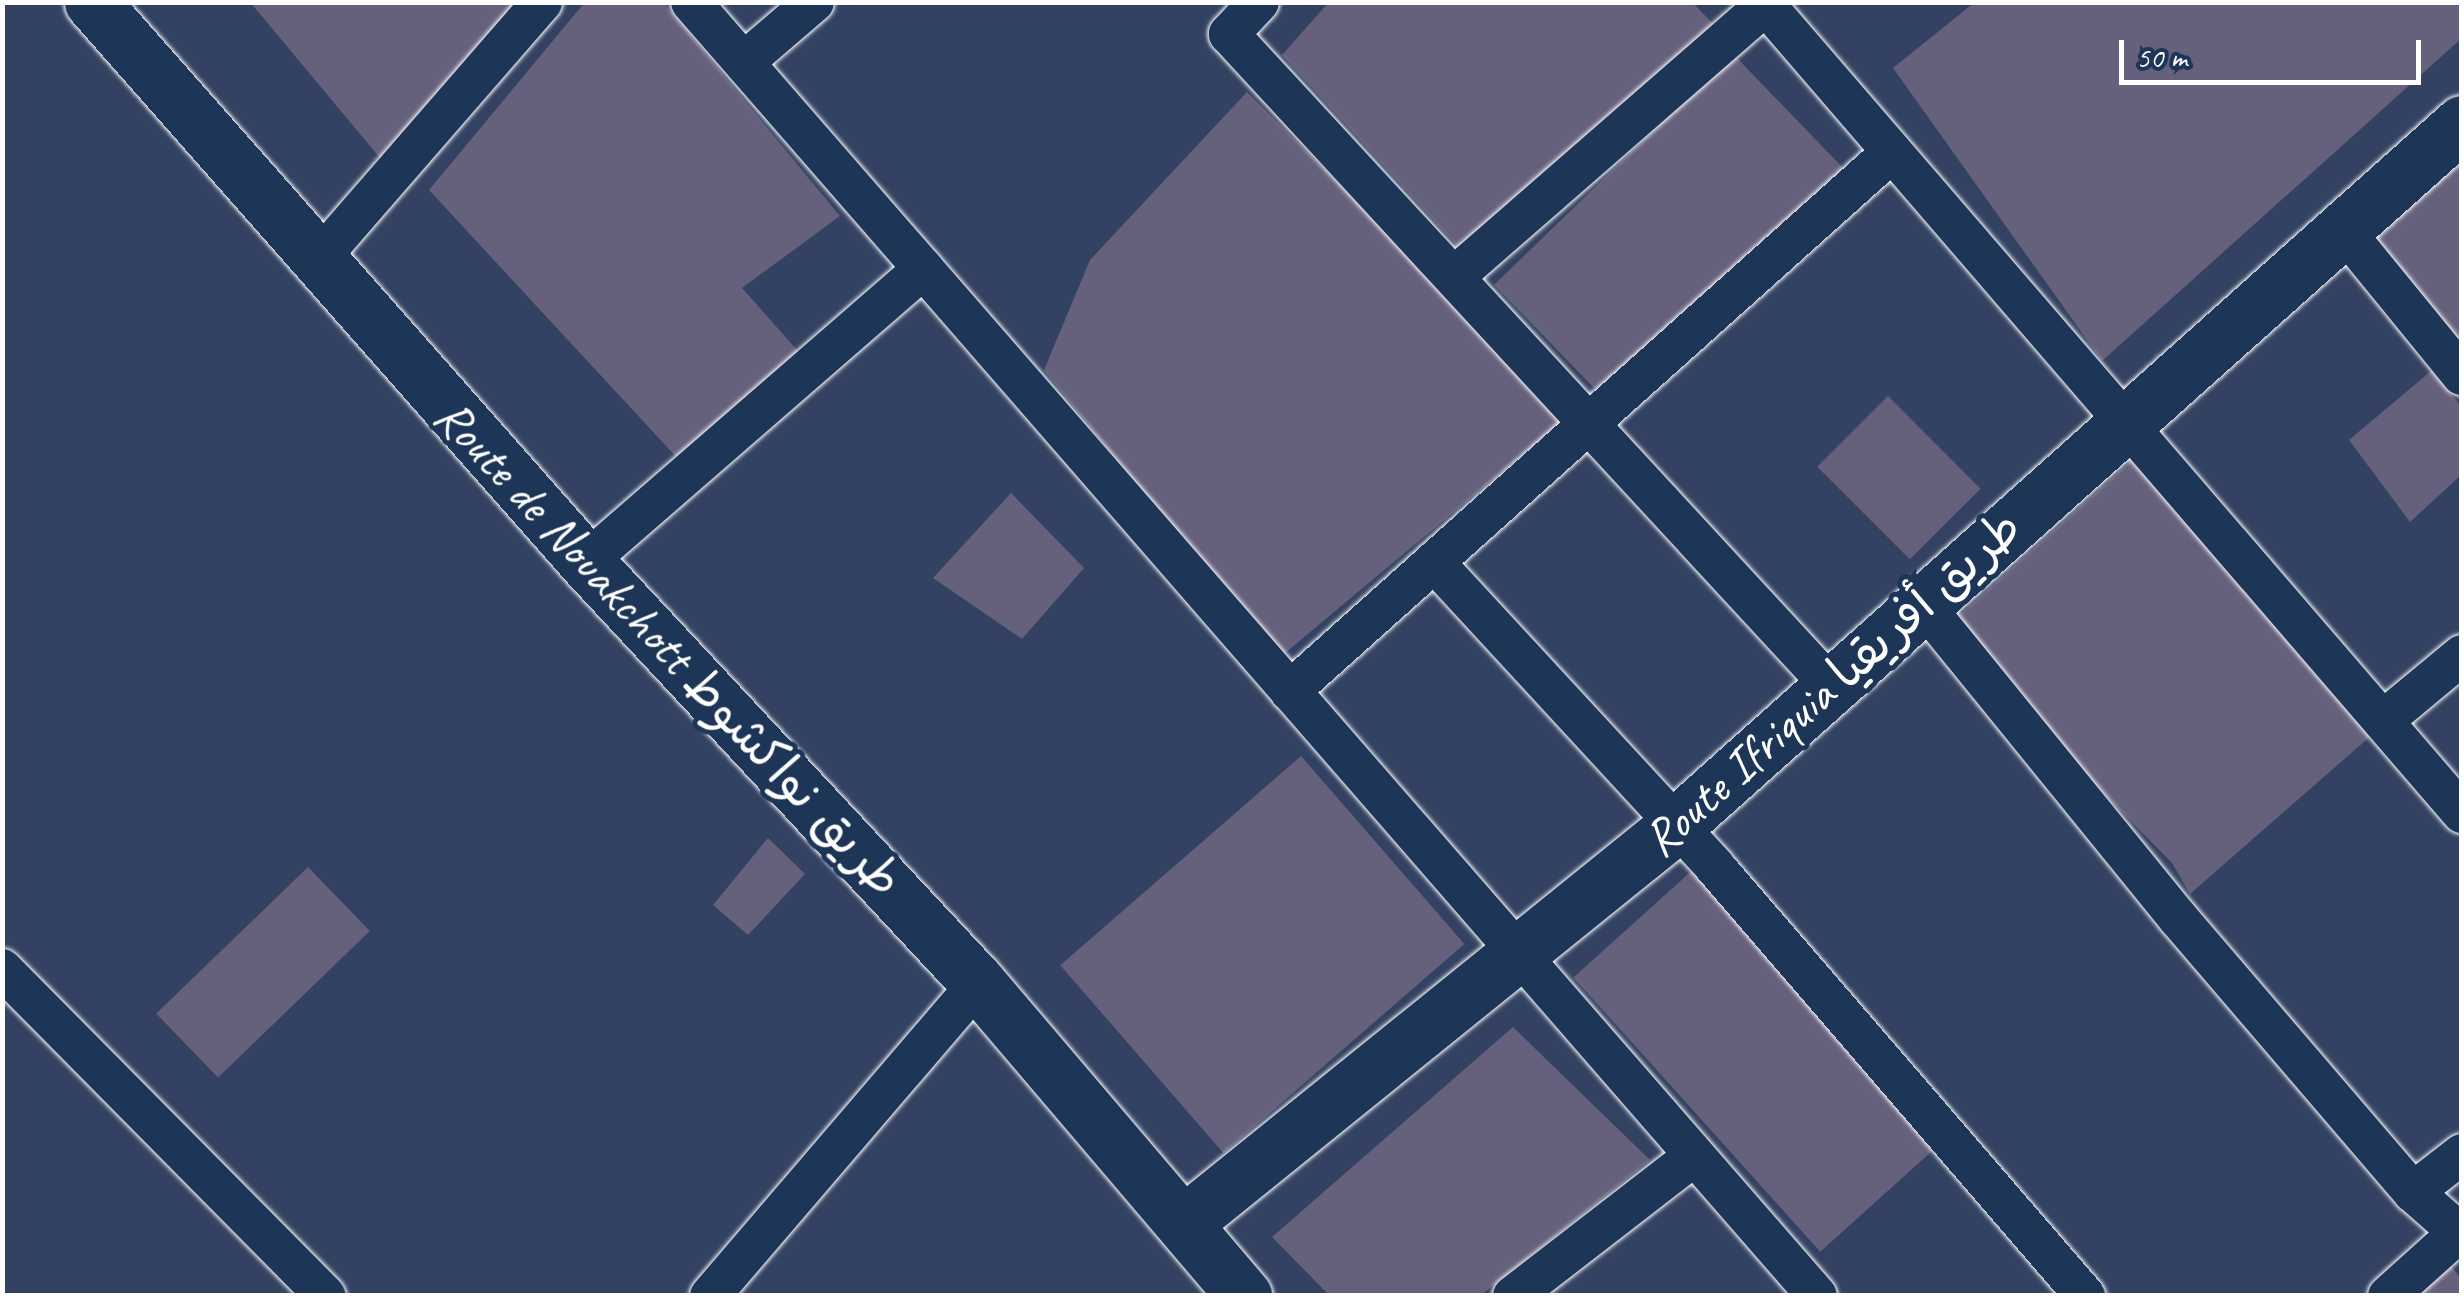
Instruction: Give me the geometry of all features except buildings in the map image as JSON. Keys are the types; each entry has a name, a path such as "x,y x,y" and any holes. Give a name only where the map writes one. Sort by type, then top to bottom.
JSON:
{"main road":[{"name":"Route de Nouakchott طريق نواكشوط","path":"92,2 586,562 978,983 1244,1296"},
{"name":"Route Ifriquia طريق أفريقيا","path":"1184,1222 1673,828 2462,123"}],"street":[{"path":"317,261 542,2"},
{"path":"691,2 1816,1296"},
{"path":"744,62 814,2"},
{"path":"1258,2 1228,34 1592,420 1830,685"},
{"path":"1455,276 1765,4 2127,419 2462,813"},
{"path":"1290,691 1892,152"},
{"path":"2342,228 2462,374"},
{"path":"586,562 923,268"},
{"path":"1434,562 2085,1296"},
{"path":"1922,603 2025,738 2413,1192 2460,1233 2388,1296"},
{"path":"2384,718 2462,655"},
{"path":"2,970 326,1296"},
{"path":"710,1296 978,983"},
{"path":"2413,1192 2462,1154"},
{"path":"1513,1296 1694,1156"}]}
